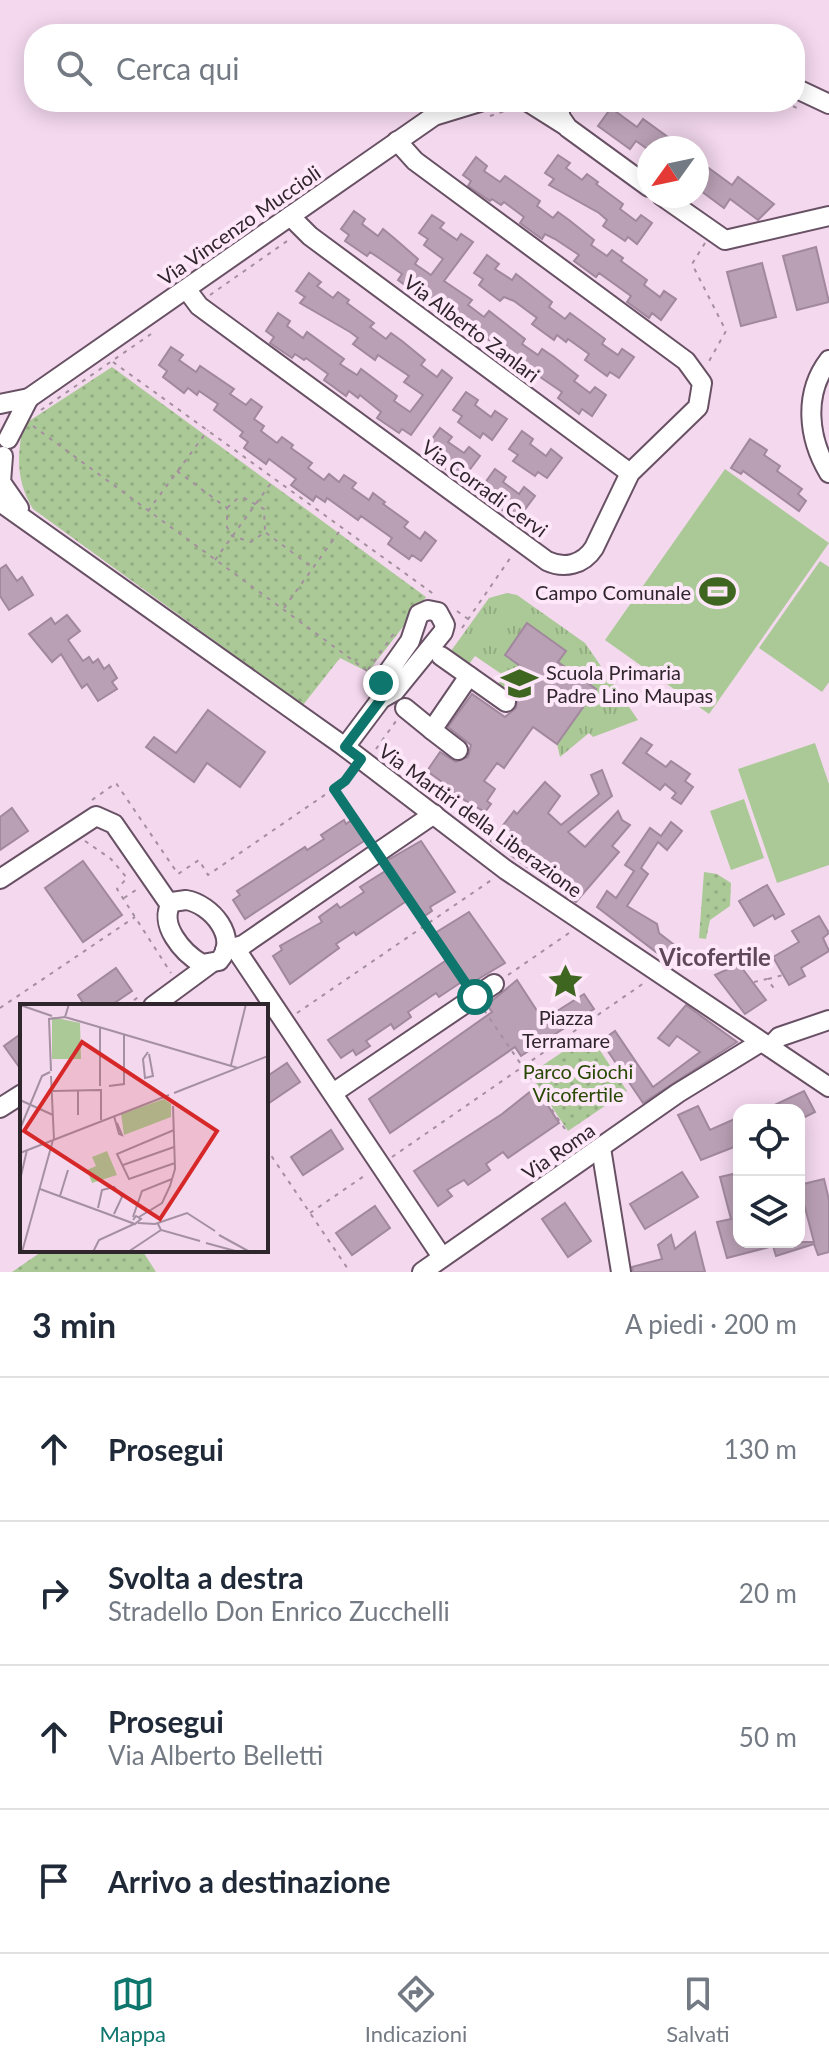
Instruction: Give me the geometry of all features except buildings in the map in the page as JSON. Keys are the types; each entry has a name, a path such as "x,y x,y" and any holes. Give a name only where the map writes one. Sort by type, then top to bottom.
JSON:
{"street":[{"path":"805,93 829,104"},
{"name":"Via Vincenzo Muccioli","path":"34,405 187,290 397,141 434,116 463,112"},
{"path":"538,112 568,128 637,178"},
{"path":"560,112 568,128"},
{"name":"Via Corradi Cervi","path":"187,290 199,306 553,564 571,564 591,553 630,473 698,407 703,391 694,369 415,161 397,141"},
{"path":"679,208 725,240 829,216"},
{"name":"Via Alberto Zanlari","path":"290,216 306,232 630,473"},
{"path":"829,360 814,389 811,424 816,445 829,473"},
{"path":"0,404 34,405"},
{"path":"4,452 16,418 34,405"},
{"name":"Via Martiri della Liberazione","path":"0,415 4,452 1,473 5,491 34,526"},
{"name":"Via Martiri della Liberazione","path":"0,502 345,747 506,870 829,1087"},
{"path":"441,656 506,702"},
{"path":"432,730 469,676"},
{"path":"345,747 381,690"},
{"path":"405,708 458,750"},
{"path":"151,998 219,961 230,949 379,855 434,814"},
{"path":"0,879 96,816 114,824 170,905 167,918 189,956 202,964 210,964"},
{"path":"170,905 186,900 206,906 223,928 230,949 285,1022 442,1257"},
{"path":"333,1093 494,984"},
{"name":"Via Roma","path":"422,1272 678,1093 779,1037 829,1020"},
{"path":"0,1108 20,1095"},
{"path":"601,1148 621,1272"}],"path":[{"path":"199,306 213,291 306,232"},
{"path":"34,405 112,362 158,329"},
{"path":"112,362 437,596"},
{"path":"26,421 283,609 381,690"},
{"path":"147,512 208,430"},
{"path":"177,471 227,508"},
{"path":"215,561 274,479"},
{"path":"237,499 257,503 265,514 265,532 251,542 232,536 227,527 227,508 237,499"},
{"path":"283,609 342,528"},
{"path":"265,532 313,568"},
{"path":"447,604 468,619"},
{"path":"208,875 345,781 361,759"},
{"path":"334,789 567,1132"},
{"path":"85,840 111,859 127,878 117,889 171,975"},
{"path":"285,1022 506,870"},
{"path":"0,1008 135,917"},
{"path":"494,984 584,923"},
{"path":"310,1213 658,973"},
{"path":"754,982 783,975"},
{"path":"767,979 776,991"},
{"path":"268,1151 350,1272"}],"green space":[{"path":"112,367 426,597 368,672 340,658 303,705 33,509 23,488 19,468 23,425"},
{"name":"Campo Comunale","path":"725,469 829,543 709,714 605,640"},
{"path":"820,561 829,567 829,682 822,692 759,648"},
{"path":"507,593 517,595 585,643 638,720 593,737 589,733 560,757 557,744 596,689 558,662 566,651 522,667 503,688 498,685 503,675 475,656 469,664 451,651 489,598"},
{"path":"815,743 829,784 829,865 777,883 738,769"},
{"path":"744,799 764,858 731,870 710,811"},
{"path":"704,872 717,874 731,883 730,906 710,920 706,939 699,938"},
{"name":"Parco Giochi Vicofertile","path":"589,1034 627,1091 568,1131 530,1074"},
{"path":"41,1252 143,1252 156,1272 12,1272"}],"place":[{"name":"Campo Comunale","path":"717,592"},
{"name":"Scuola Primaria Padre Lino Maupas","path":"520,684"},
{"name":"Piazza Terramare","path":"566,982"}],"district":[{"name":"Vicofertile","path":"715,956"}],"route":[{"path":"381,683 381,699 345,747 361,759 345,781 334,789 475,997"}]}
